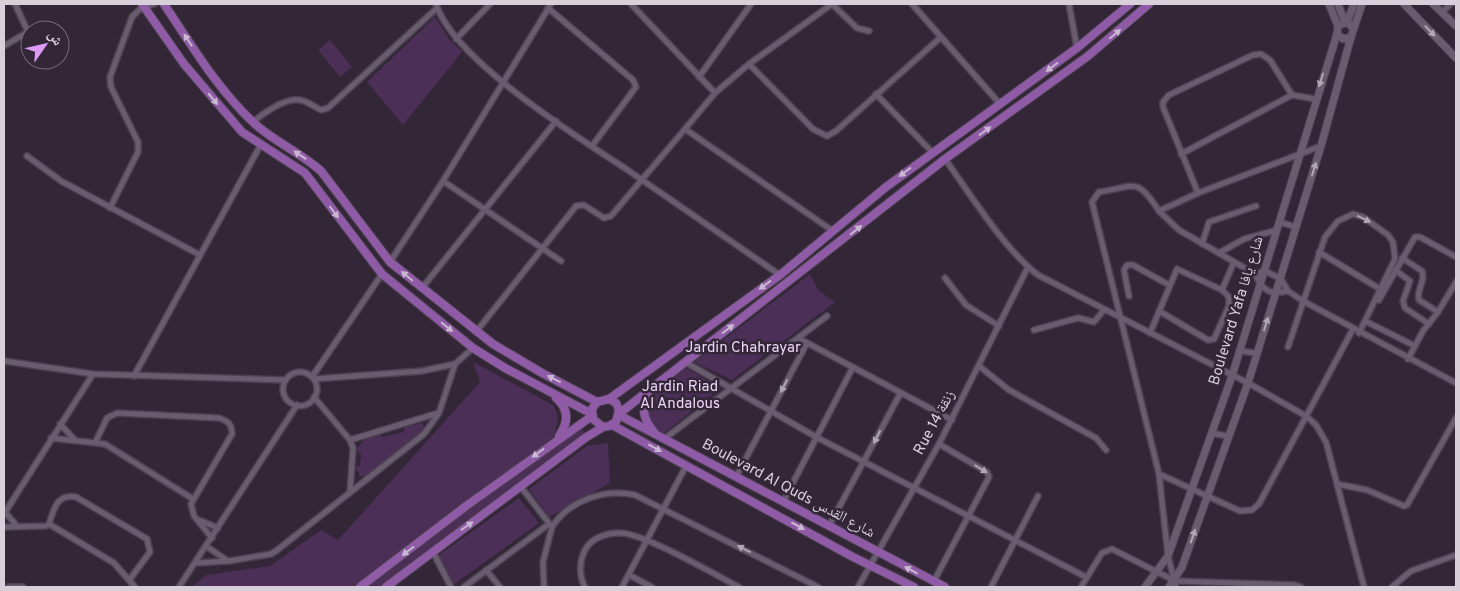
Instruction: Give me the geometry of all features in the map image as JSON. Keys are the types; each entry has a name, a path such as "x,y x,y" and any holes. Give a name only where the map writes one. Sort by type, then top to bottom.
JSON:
{"main road":[{"path":"164,4 227,95 254,122 321,171 390,262 476,332 514,358 597,402 609,400 780,275 932,152 1077,48 1130,4"},
{"path":"389,586 603,427 612,425 620,414 685,362 945,159 1088,56 1149,4"},
{"path":"143,5 184,64 242,132 260,146 304,173 382,274 473,348 505,368 592,415 596,423 603,427"},
{"path":"547,390 562,403 567,416 564,430 556,440"},
{"path":"649,391 643,411 645,420 655,434"},
{"path":"609,400 616,403 620,414"},
{"path":"360,587 592,415 597,402"},
{"name":"Boulevard Al Quds شارع القدس","path":"620,414 945,587"},
{"name":"Boulevard Al Quds شارع القدس","path":"612,425 914,587"}],"street":[{"path":"4,46 28,32 15,4"},
{"path":"110,208 138,147 137,138 111,87 110,77 132,17 143,5 154,4"},
{"path":"456,39 490,4"},
{"path":"631,4 715,93"},
{"path":"699,76 751,4"},
{"path":"818,4 823,9"},
{"path":"476,332 576,206 584,205 604,218 608,217 715,93 749,64 832,4 857,28 870,31"},
{"path":"912,4 1000,104"},
{"path":"1069,4 1077,48"},
{"path":"1329,4 1337,30 1342,39 1351,37"},
{"path":"1338,4 1348,24"},
{"path":"1348,24 1354,4"},
{"path":"1337,30 1348,24 1362,4"},
{"path":"1404,4 1456,58"},
{"path":"1433,4 1456,26"},
{"path":"1442,12 1451,4"},
{"path":"254,122 269,109 295,100 303,101 322,110 328,108 437,6 445,24 456,39 503,82 556,121 780,275"},
{"path":"390,262 443,181 550,6 635,84 635,91 592,146"},
{"name":"Boulevard Yafa شارع يافا","path":"1169,587 1176,584 1227,436 1248,383 1321,146 1351,37 1348,24"},
{"name":"Boulevard Yafa شارع يافا","path":"1145,587 1168,556 1232,376 1261,287 1298,154 1337,30"},
{"path":"749,64 813,129 827,136 836,131 941,37"},
{"path":"1198,193 1163,107 1163,102 1169,95 1254,55 1260,54 1270,60 1292,95"},
{"path":"876,94 932,152"},
{"path":"1181,154 1292,95 1315,99"},
{"path":"422,288 556,121"},
{"path":"685,129 833,231"},
{"path":"134,376 260,146"},
{"path":"1159,211 1198,193 1321,146"},
{"path":"27,156 61,181 200,255"},
{"path":"945,159 989,219 1028,267 1104,310 1248,383 1306,416 1323,434 1364,587"},
{"path":"443,181 561,261"},
{"path":"1176,584 1168,556 1159,474 1092,202 1093,198 1099,192 1138,185 1144,189 1159,211 1171,224 1255,274 1261,287 1275,294 1288,291"},
{"path":"1202,244 1209,222 1256,206"},
{"path":"1288,347 1319,252 1329,230 1338,221 1353,214 1363,216 1381,229 1393,242 1395,259 1360,333"},
{"path":"1279,222 1296,227"},
{"path":"1219,253 1244,239 1277,230"},
{"path":"1360,333 1414,238 1418,236 1456,257"},
{"path":"1319,252 1380,289"},
{"path":"1402,258 1422,271 1424,278 1418,295 1419,300 1438,312"},
{"path":"1222,290 1234,262"},
{"path":"1129,296 1124,270 1127,265 1133,265 1169,285"},
{"name":"Rue 14 زنقة","path":"858,587 952,420 1028,267"},
{"path":"1150,334 1169,285 1176,270 1180,268 1222,290 1229,297 1229,306 1214,339 1208,340 1159,312"},
{"path":"1395,270 1410,281 1403,301 1405,308 1429,324"},
{"path":"1255,274 1265,271 1281,278 1288,291 1303,301 1456,384"},
{"path":"313,378 382,274"},
{"path":"945,278 966,306 999,326"},
{"path":"1408,359 1456,282"},
{"path":"1034,330 1078,318 1094,322 1104,310"},
{"path":"664,439 827,316"},
{"path":"1367,322 1415,346"},
{"path":"1159,474 1240,511 1252,510 1258,504 1353,329"},
{"path":"798,338 952,420"},
{"path":"736,477 806,343"},
{"path":"4,362 93,374 286,380 299,372 313,378 422,371 455,364 473,348"},
{"path":"1239,351 1257,353"},
{"path":"685,362 818,438 1086,577"},
{"path":"196,563 229,561 271,554 350,494 418,440 430,427 439,413 455,364"},
{"path":"979,366 1009,390 1096,438 1106,450"},
{"path":"783,502 853,368"},
{"path":"17,526 4,513 93,374"},
{"path":"286,380 285,396 297,406 306,405 314,397 317,390 313,378"},
{"path":"829,526 900,394"},
{"path":"314,397 350,440 353,448 350,494"},
{"path":"180,587 297,406"},
{"path":"96,441 107,418 117,413 219,418 226,420 232,428 230,440 193,498 191,508 212,538"},
{"path":"350,440 439,413"},
{"path":"1337,484 1367,490 1404,506 1407,505 1456,418"},
{"path":"60,424 76,440"},
{"path":"1212,433 1227,436"},
{"path":"51,438 96,441 112,448 193,498"},
{"path":"934,581 989,474 939,444"},
{"path":"622,587 686,466"},
{"path":"522,487 550,525 542,562 544,587"},
{"path":"464,587 577,504 604,494 616,492 635,495 664,508 816,587"},
{"path":"4,527 41,527 49,524 58,501 70,496 76,497 101,514 142,536 149,543 150,552 130,579"},
{"path":"990,587 1038,496"},
{"path":"198,520 218,528"},
{"path":"49,524 114,563 130,579 135,587"},
{"path":"585,587 580,572 582,559 591,542 608,534 621,532 647,541 739,587"},
{"path":"206,546 229,561"},
{"path":"1080,587 1102,553 1112,549 1158,570 1176,584 1295,585 1301,587"},
{"path":"433,552 451,587"},
{"path":"1392,587 1410,571 1456,555"},
{"path":"486,570 500,587"},
{"path":"629,574 652,587"},
{"path":"8,587 23,587"}],"green space":[{"path":"435,17 449,39 462,52 403,125 367,82"},
{"path":"330,40 352,67 340,77 318,50"},
{"name":"Jardin Chahrayar","path":"810,274 819,291 835,302 732,380 694,362"},
{"path":"473,362 553,405 558,417 553,439 353,587 192,587 206,575 270,566 321,530 338,540 480,382"},
{"name":"Jardin Riad Al Andalous","path":"684,367 721,388 664,433 657,431 646,418 646,402 650,394"},
{"path":"422,423 425,426 416,438 367,476 360,476 355,467 360,466 361,454 356,451 364,439 379,433 382,437 404,432 404,427"},
{"path":"579,427 585,432 581,437 381,587 371,586 373,580"},
{"path":"608,443 610,483 549,517 529,489 587,446"},
{"path":"519,498 539,523 453,585 439,555"}]}
